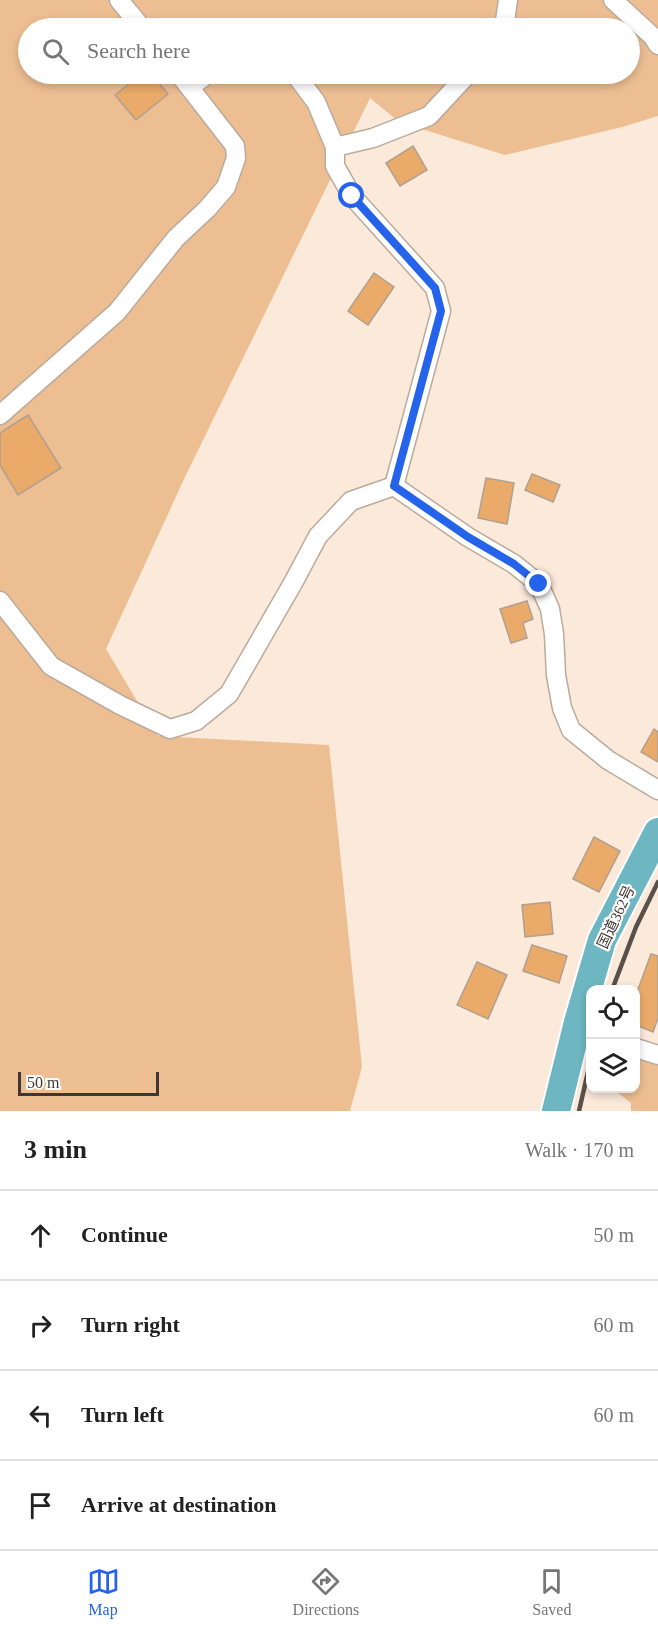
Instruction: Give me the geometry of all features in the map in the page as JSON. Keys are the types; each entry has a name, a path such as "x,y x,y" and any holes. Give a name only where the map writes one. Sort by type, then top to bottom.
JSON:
{"highway":[{"name":"国道362号","path":"556,1111 584,1026 602,940 658,832"}],"street":[{"path":"119,0 134,18"},
{"path":"505,18 508,0"},
{"path":"613,0 632,18"},
{"path":"640,25 658,45"},
{"path":"0,415 117,312 176,238 207,209 226,187 237,158 235,146 187,84"},
{"path":"302,84 316,102 335,147 335,166 352,196 435,288 441,311 394,486"},
{"path":"335,147 373,138 429,116 459,84"},
{"path":"0,602 51,666 120,705 170,729 196,721 229,694 318,536 351,501 394,486"},
{"path":"394,486 468,537 514,564 539,584 549,609 554,634 556,675 562,708 571,730 608,760 658,790"},
{"path":"640,1049 657,1054"}],"shaded area":[{"path":"0,0 658,0 658,116 505,155 399,122 370,98 185,477 106,649 158,736 329,745 362,1067 350,1111 0,1111"},
{"path":"640,1056 658,1058 658,1111 631,1111 631,1103 618,1093 640,1093"}],"building":[{"path":"129,84 160,84 168,94 136,120 115,95"},
{"path":"413,146 427,170 400,186 386,163"},
{"path":"374,273 394,287 368,325 348,311"},
{"path":"28,415 61,468 18,495 0,465 0,433"},
{"path":"532,474 560,485 553,502 525,490"},
{"path":"486,478 514,483 507,524 478,518"},
{"path":"527,601 533,619 523,623 527,638 511,643 500,609"},
{"path":"654,729 658,732 658,762 641,752"},
{"path":"594,837 620,851 599,892 573,879"},
{"path":"550,902 553,934 525,937 522,905"},
{"path":"532,945 567,956 559,983 523,971"},
{"path":"651,954 658,956 658,1018 653,1032 640,1027 640,985"},
{"path":"477,962 507,975 488,1019 457,1005"}],"railway":[{"path":"614,985 636,927 658,882"},
{"path":"579,1111 586,1080"}],"route":[{"path":"352,196 435,288 441,311 394,486 468,537 514,564 539,584"}]}
